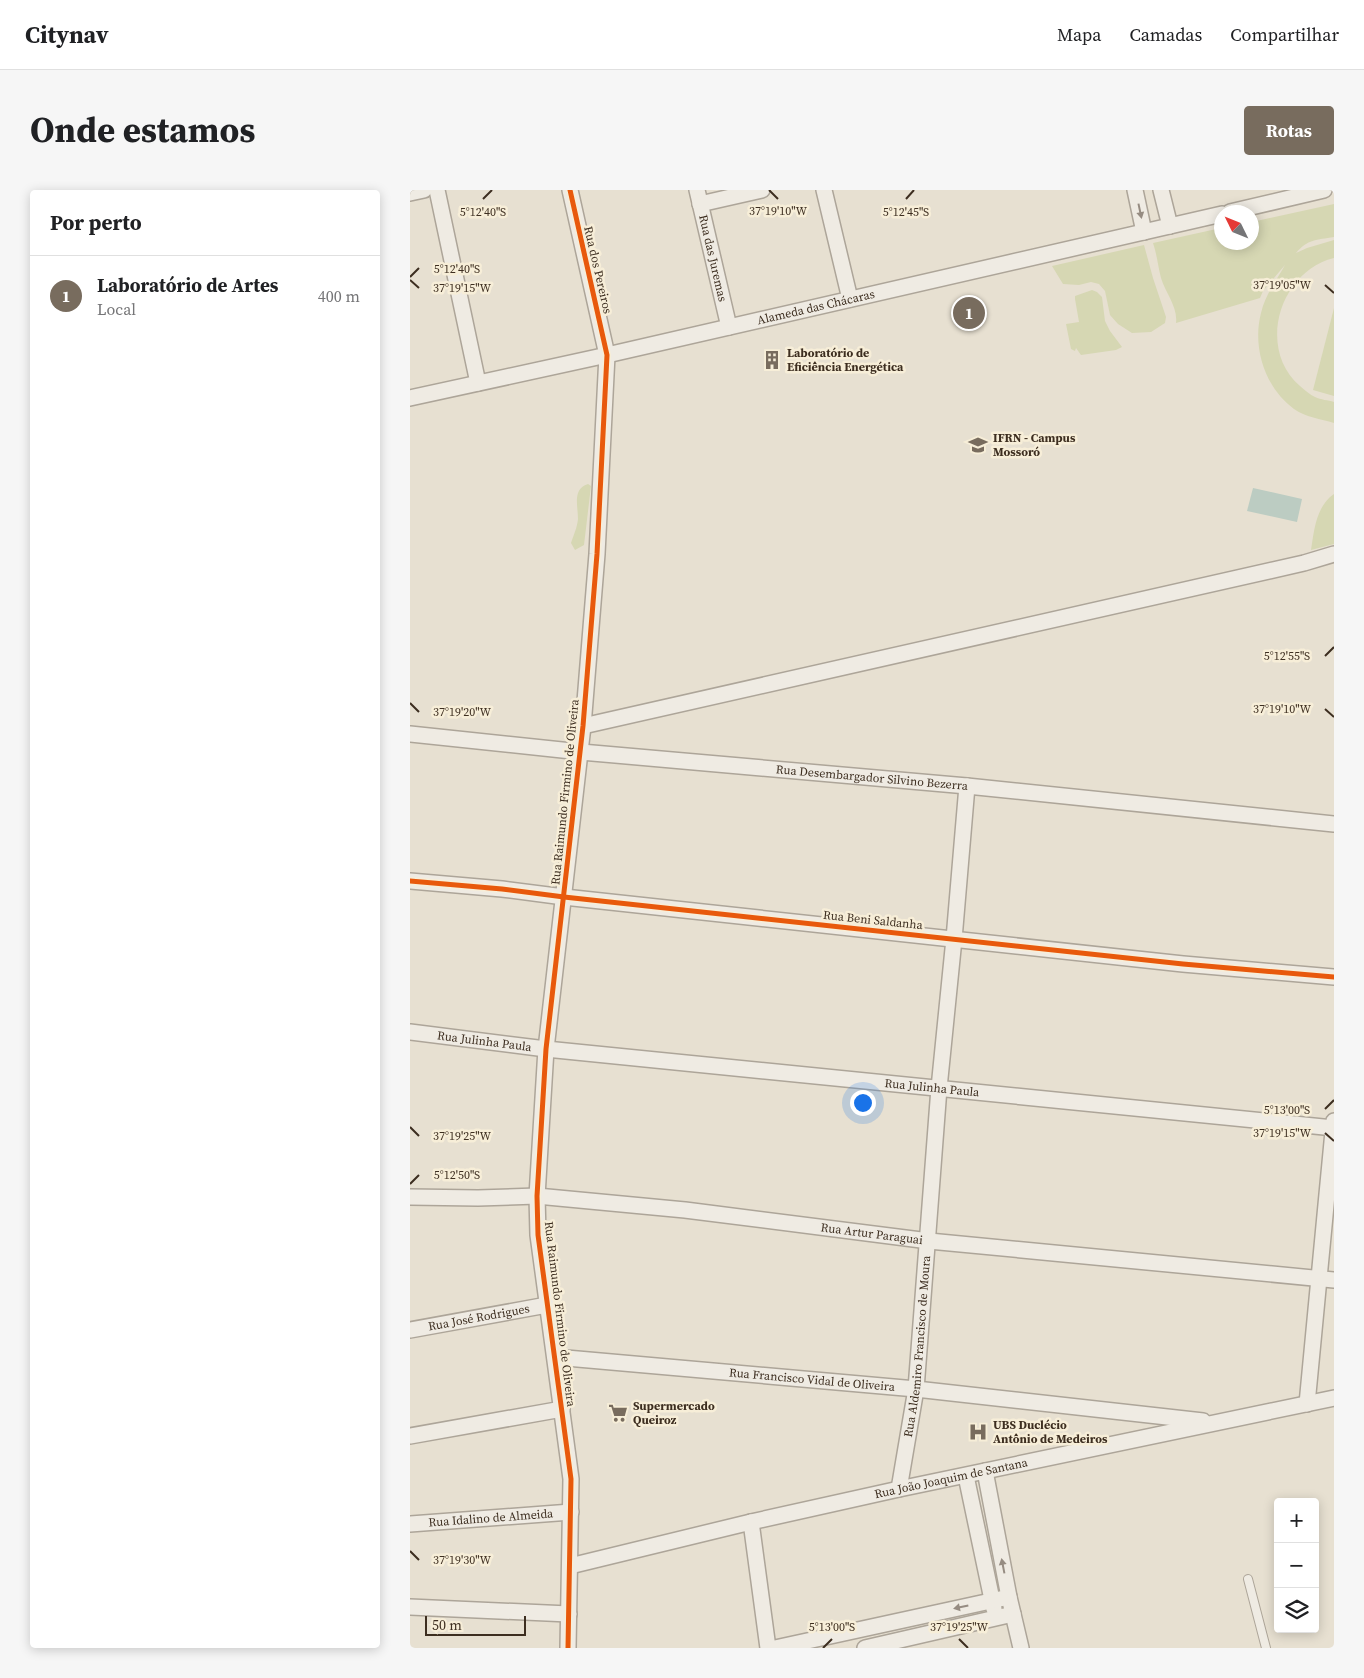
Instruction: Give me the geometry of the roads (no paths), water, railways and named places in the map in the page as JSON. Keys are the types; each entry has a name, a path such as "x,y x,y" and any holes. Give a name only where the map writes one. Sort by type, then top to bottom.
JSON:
{"street":[{"path":"410,193 424,190"},
{"path":"437,190 478,383"},
{"name":"Rua dos Pereiros","path":"570,190 607,355"},
{"path":"699,197 762,190"},
{"path":"824,190 850,299"},
{"path":"1135,190 1144,232"},
{"path":"1161,190 1170,226"},
{"path":"1253,205 1286,195 1324,190"},
{"name":"Rua das Juremas","path":"699,197 729,327"},
{"name":"Alameda das Chácaras","path":"410,398 607,355 1214,216"},
{"name":"Rua Raimundo Firmino de Oliveira","path":"568,1648 571,1479 538,1235 537,1196 546,1049 581,752 597,554 607,355"},
{"path":"583,726 1294,565 1334,554"},
{"name":"Rua Desembargador Silvino Bezerra","path":"410,734 581,752 967,786 1334,824"},
{"name":"Rua Aldemiro Francisco de Moura","path":"899,1489 916,1389 939,1088 967,786"},
{"name":"Rua Beni Saldanha","path":"410,881 502,889 1183,964 1334,977"},
{"name":"Rua Julinha Paula","path":"410,1032 546,1049 1334,1128"},
{"path":"1307,1404 1327,1279 1334,1121"},
{"name":"Rua Artur Paraguai","path":"410,1197 478,1198 537,1196 685,1210 928,1240 1327,1279"},
{"name":"Rua José Rodrigues","path":"410,1330 547,1305"},
{"name":"Rua Francisco Vidal de Oliveira","path":"555,1357 916,1389 1216,1422"},
{"name":"Rua João Joaquim de Santana","path":"570,1566 751,1522 899,1489 1334,1398"},
{"path":"410,1436 562,1409"},
{"path":"985,1471 1009,1597 1021,1648"},
{"path":"966,1476 996,1618"},
{"name":"Rua Idalino de Almeida","path":"410,1524 571,1512"},
{"path":"751,1522 768,1648"},
{"path":"775,1648 1009,1597"},
{"path":"410,1607 569,1614"},
{"path":"865,1648 1013,1614"}],"lane":[{"path":"1248,1579 1266,1648"}],"place":[{"name":"Laboratório de Artes","path":"969,313"},
{"name":"Laboratório de Eficiência Energética","path":"772,360"},
{"name":"IFRN - Campus Mossoró","path":"978,445"},
{"name":"Supermercado Queiroz","path":"618,1413"},
{"name":"UBS Duclécio Antônio de Medeiros","path":"978,1432"}]}
